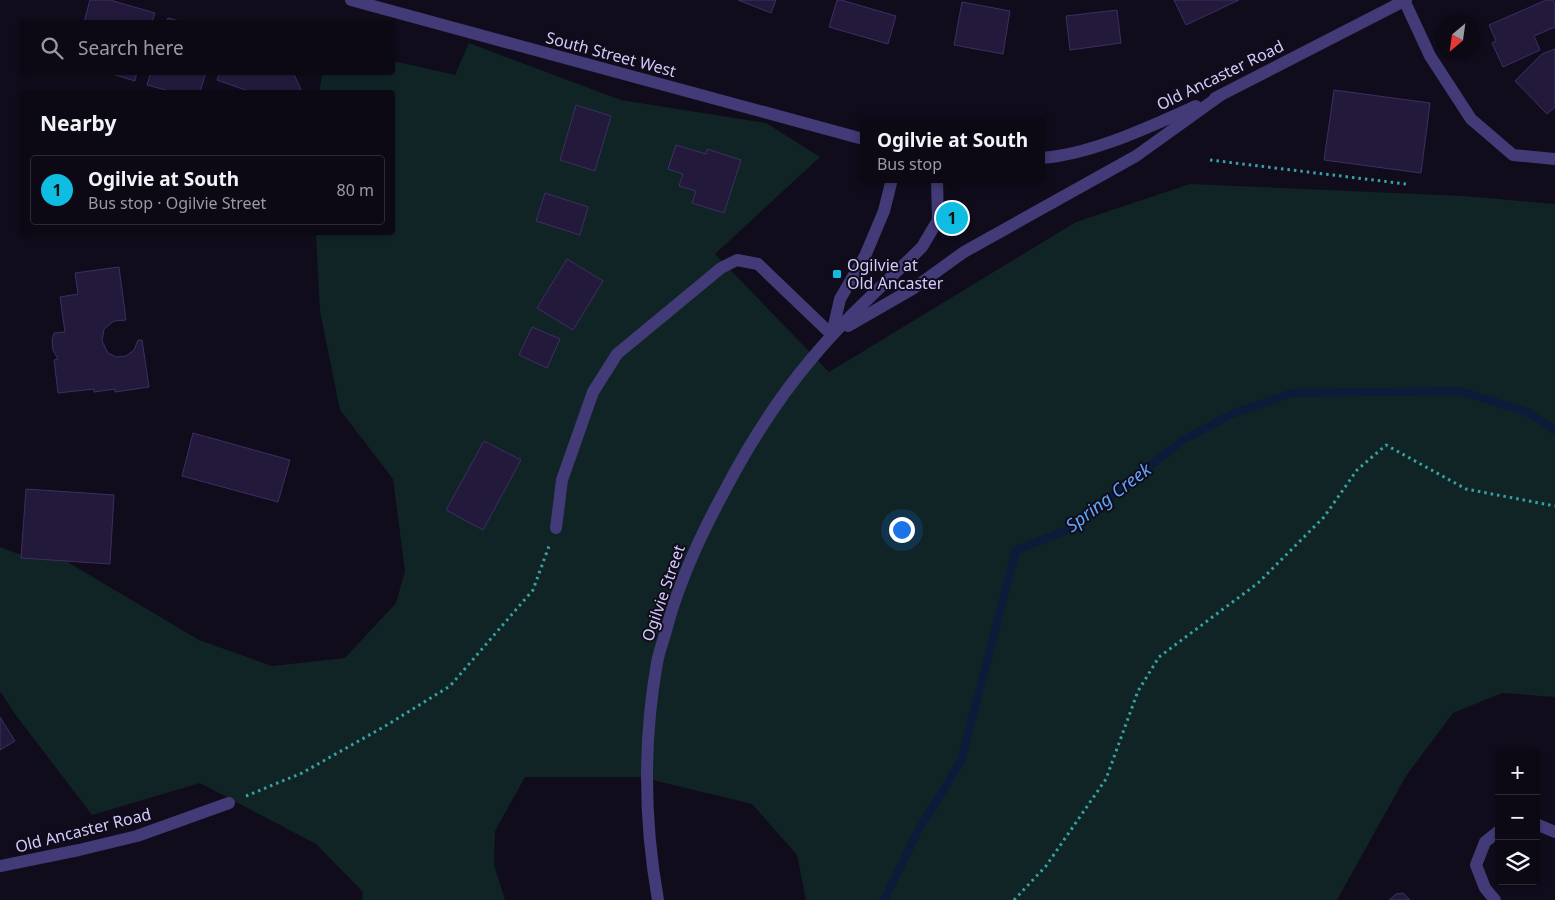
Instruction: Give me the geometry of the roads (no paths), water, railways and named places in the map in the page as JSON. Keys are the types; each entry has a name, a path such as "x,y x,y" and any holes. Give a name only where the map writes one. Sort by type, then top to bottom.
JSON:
{"street":[{"name":"South Street West","path":"351,0 860,138"},
{"name":"Old Ancaster Road","path":"1045,158 1085,150 1139,131 1221,95 1405,0"},
{"path":"1405,0 1430,56 1471,119 1513,155 1555,159"},
{"path":"556,528 562,480 592,392 617,354 721,268 737,260 758,264 832,335 914,288 964,252 1136,156 1221,95"},
{"name":"Ogilvie Street","path":"832,335 840,299 865,256 884,210 891,183"},
{"name":"Ogilvie Street","path":"658,900 649,835 646,766 657,662 675,599 700,536 740,462 775,406 832,335 922,247 933,231 938,220 937,183"},
{"name":"Old Ancaster Road","path":"0,866 137,836 229,803"},
{"path":"1540,826 1555,832"},
{"path":"1495,834 1485,842 1476,865 1485,888 1496,900"}],"waterway":[{"name":"Spring Creek","path":"884,900 919,829 961,761 1016,550 1070,529 1183,440 1232,414 1292,393 1460,391 1527,412 1555,430"}],"place":[{"name":"Ogilvie at South","path":"952,218"},
{"name":"Ogilvie at Old Ancaster","path":"837,274"}]}
